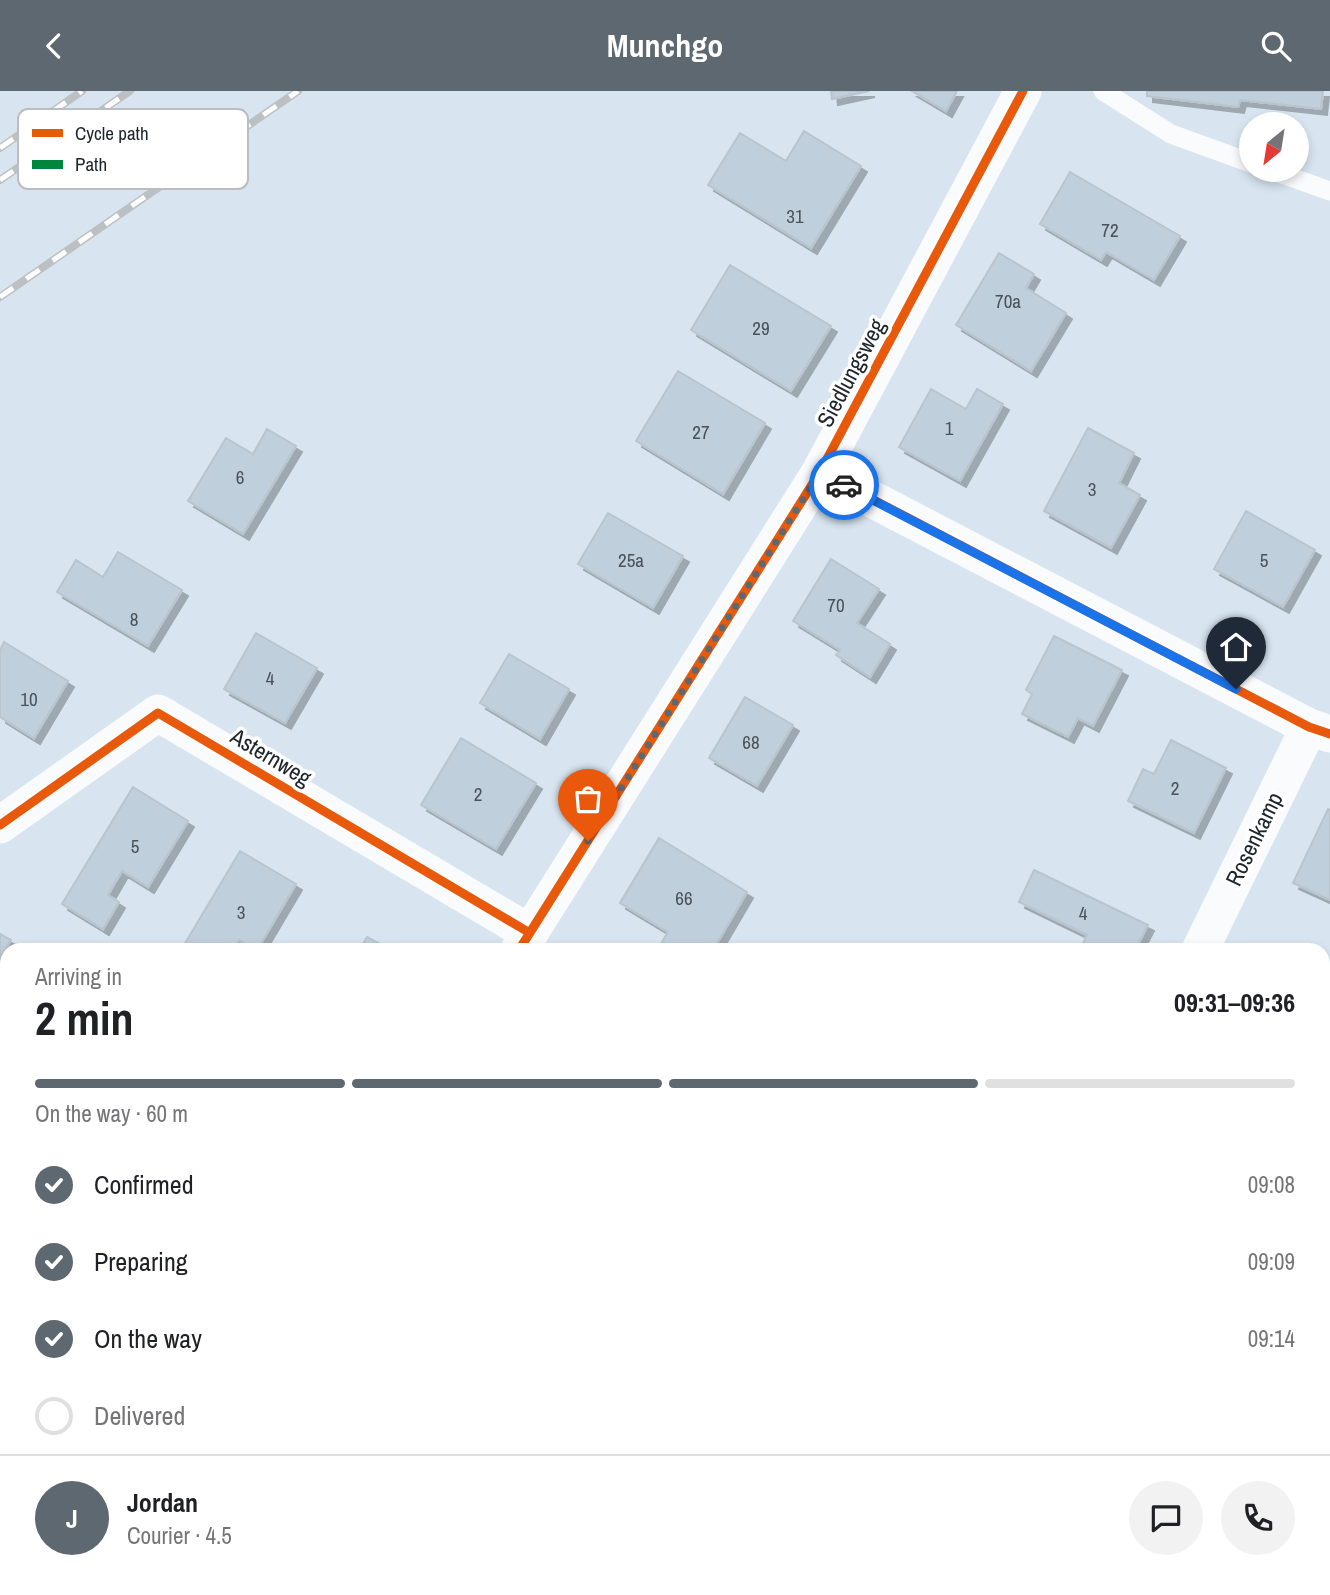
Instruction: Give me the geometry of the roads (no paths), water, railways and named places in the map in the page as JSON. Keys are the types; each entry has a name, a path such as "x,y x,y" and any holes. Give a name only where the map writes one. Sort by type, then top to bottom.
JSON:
{"street":[{"name":"Siedlungsweg","path":"525,941 820,472 1023,91"},
{"path":"820,472 1320,731"},
{"name":"Asternweg","path":"0,824 158,713 525,941"},
{"name":"Rosenkamp","path":"1203,943 1320,731"}],"lane":[{"path":"1104,91 1171,134 1239,159"},
{"path":"1305,182 1330,191"}],"railway":[{"path":"56,109 82,91"},
{"path":"104,109 130,91"},
{"path":"248,126 298,91"},
{"path":"0,148 18,135"},
{"path":"0,180 18,168"},
{"path":"0,297 156,189"}]}
